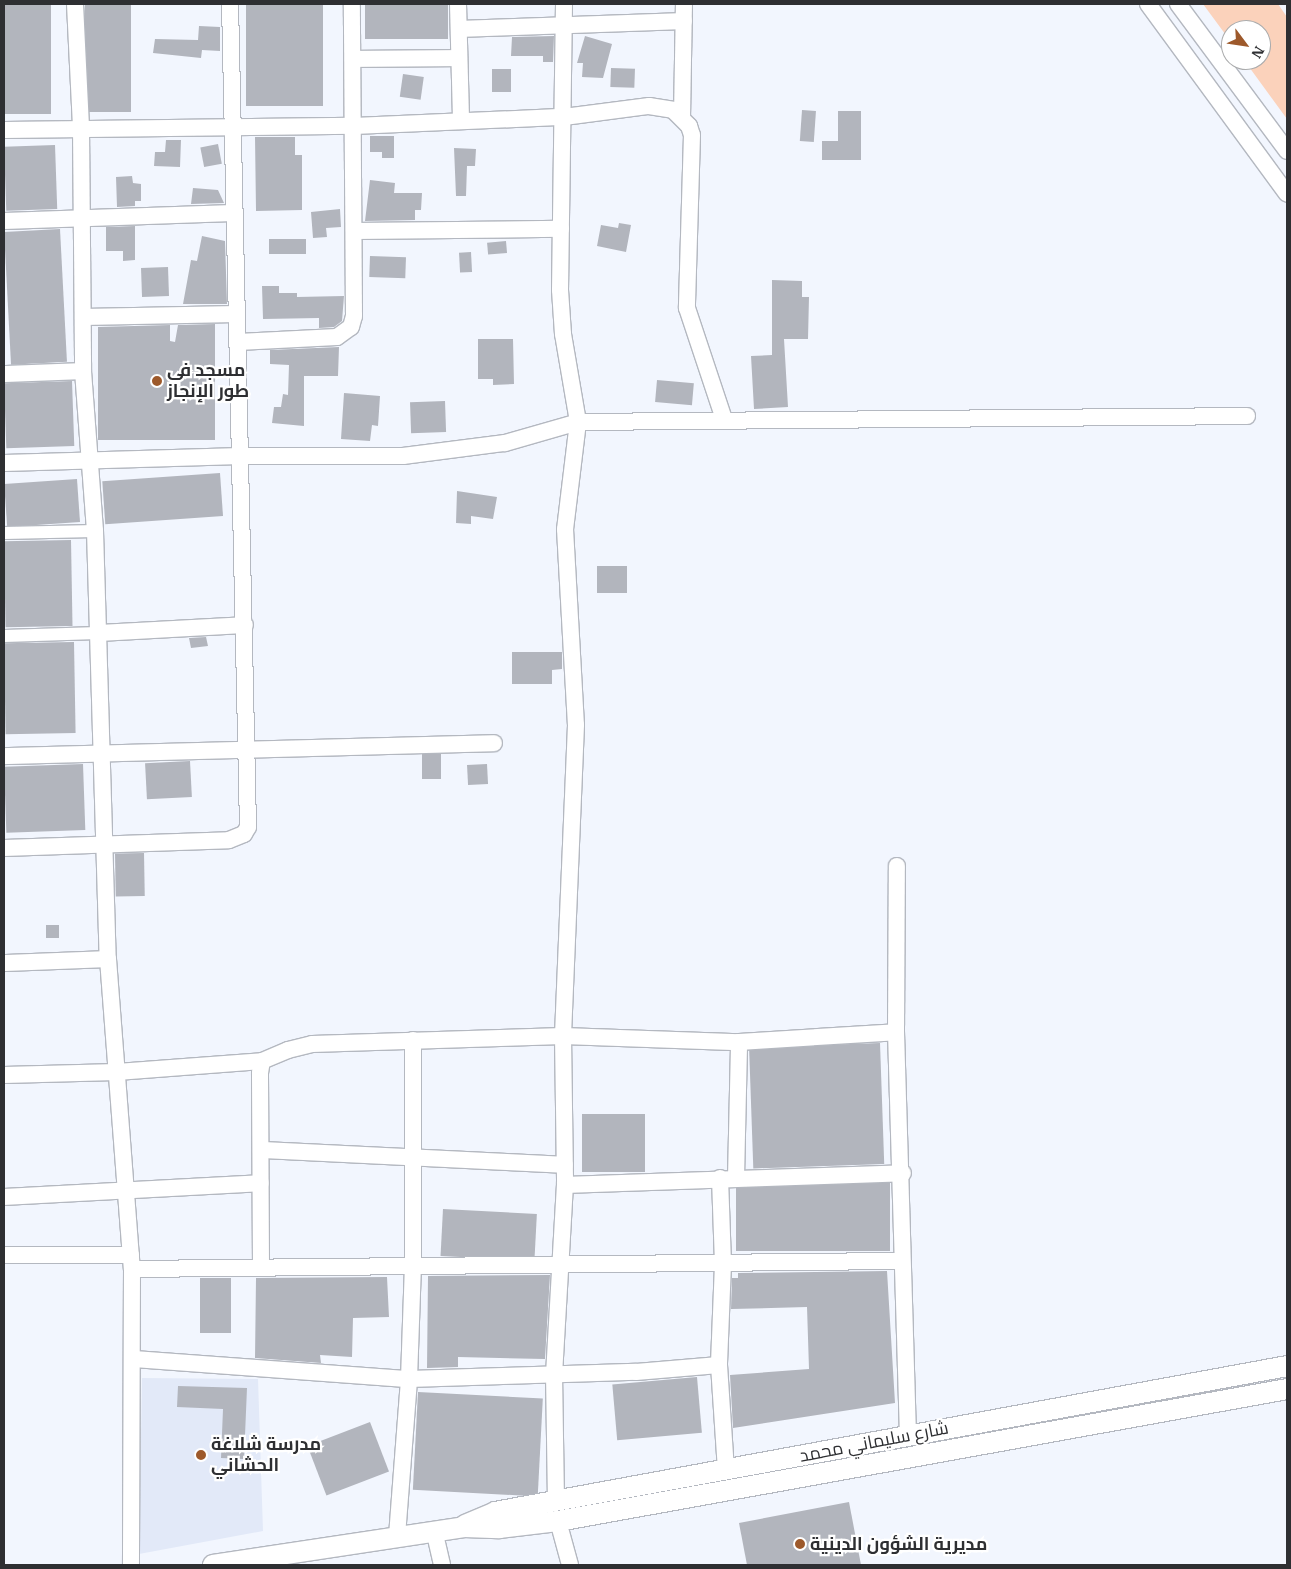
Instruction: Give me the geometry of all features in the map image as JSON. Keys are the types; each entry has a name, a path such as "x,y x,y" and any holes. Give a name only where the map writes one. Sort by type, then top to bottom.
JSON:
{"street":[{"path":"75,4 81,128 83,372 88,460 95,531 104,752 108,959 131,1262 134,1359 131,1565"},
{"path":"4,848 106,847 229,840 244,834 248,748 238,342 230,127 230,4"},
{"path":"238,342 345,334 354,316 352,4"},
{"path":"458,4 461,121"},
{"path":"556,1501 554,1375 566,1185 563,1036 576,724 565,528 578,422 563,334 561,229 564,117 564,4"},
{"path":"682,117 684,4"},
{"path":"1148,4 1287,194"},
{"path":"1178,4 1287,151"},
{"path":"458,29 564,28 684,21"},
{"path":"353,59 459,58"},
{"path":"4,130 354,126 564,117 650,106 673,110 682,117 692,135 687,308 724,419"},
{"path":"4,221 82,217 233,214"},
{"path":"354,231 561,229"},
{"path":"83,318 237,314"},
{"path":"4,374 83,372"},
{"path":"4,463 241,456 357,457 449,452 531,437 578,422 724,419 1247,416"},
{"path":"4,533 95,531"},
{"path":"4,636 245,625"},
{"path":"4,756 248,748 494,743"},
{"path":"897,866 896,1032 903,1173 901,1261 908,1435"},
{"path":"4,963 108,959"},
{"path":"4,1074 117,1072 262,1061 312,1044 563,1036 739,1042 896,1032"},
{"path":"397,1536 410,1379 413,1264 411,1155 413,1040"},
{"path":"726,1470 719,1365 728,1178 739,1042"},
{"path":"261,1267 262,1061"},
{"path":"261,1150 411,1155 565,1165"},
{"path":"566,1185 903,1173"},
{"path":"4,1198 124,1189 261,1183"},
{"path":"4,1255 261,1267 413,1264 723,1264 901,1261"},
{"path":"134,1359 410,1379 554,1375 719,1365"},
{"name":"شارع سليماني محمد","path":"464,1526 495,1512 1287,1366"},
{"name":"شارع سليماني محمد","path":"213,1565 256,1561 464,1526 499,1528 558,1521 1287,1389"},
{"path":"558,1521 570,1565"},
{"path":"434,1530 442,1565"}],"shaded area":[{"path":"1203,4 1278,4 1287,17 1287,119 1251,70 1271,70 1271,20 1221,20 1221,28"},
{"name":"مدرسة شلاغة الحشاني","path":"142,1378 258,1379 263,1531 139,1554"}],"building":[{"path":"4,4 51,4 51,114 4,114"},
{"path":"85,4 131,4 131,112 85,112"},
{"path":"246,4 323,4 323,106 246,106"},
{"path":"365,4 448,4 448,39 365,39"},
{"path":"199,26 220,27 220,51 202,50 201,58 153,53 155,39 198,40"},
{"path":"554,36 553,62 543,62 543,56 511,56 512,37"},
{"path":"585,36 612,44 603,78 582,77 583,63 577,63"},
{"path":"611,68 635,69 634,88 610,87"},
{"path":"492,69 511,69 511,92 492,92"},
{"path":"403,74 424,77 421,100 400,97"},
{"path":"802,110 816,111 814,142 800,141"},
{"path":"838,111 861,111 861,160 822,160 822,141 838,141"},
{"path":"370,136 394,136 394,158 382,158 382,152 370,152"},
{"path":"255,137 295,137 295,155 302,155 302,210 256,211"},
{"path":"166,140 181,140 180,167 154,166 155,152 165,152"},
{"path":"218,144 222,164 204,167 200,147"},
{"path":"55,145 57,209 6,211 4,147"},
{"path":"454,148 476,149 475,166 467,166 466,196 456,196"},
{"path":"132,176 133,183 141,184 141,201 135,201 135,206 117,207 116,177"},
{"path":"370,180 395,183 394,193 422,193 421,210 415,210 415,220 365,221"},
{"path":"193,188 218,190 224,203 191,204"},
{"path":"340,209 341,227 326,228 327,237 313,238 311,212"},
{"path":"619,223 631,225 626,252 597,246 601,225 618,228"},
{"path":"135,226 135,260 123,261 123,251 106,251 106,227"},
{"path":"60,229 67,362 11,365 4,232"},
{"path":"202,236 225,241 227,304 183,304 191,260 197,261"},
{"path":"269,239 306,239 306,254 269,254"},
{"path":"506,241 507,253 488,255 487,243"},
{"path":"471,252 472,272 460,273 459,253"},
{"path":"370,256 406,257 405,278 369,277"},
{"path":"168,267 169,296 142,297 141,268"},
{"path":"772,280 802,281 802,297 809,297 808,339 784,339 788,407 754,409 751,356 772,355"},
{"path":"262,286 279,286 279,293 297,293 297,297 344,296 342,321 334,327 319,328 319,318 263,319"},
{"name":"مسجد في طور الإنجاز","path":"215,324 215,440 98,440 98,327 170,325 170,341 175,342 178,325"},
{"path":"478,339 513,339 514,384 493,385 493,379 478,379"},
{"path":"339,347 338,376 304,376 304,426 272,423 274,407 281,407 283,394 288,395 289,365 270,364 270,350"},
{"path":"657,380 694,383 692,405 655,402"},
{"path":"72,381 74,446 6,448 4,383"},
{"path":"344,393 380,396 378,426 372,425 370,441 341,439"},
{"path":"445,401 446,432 411,433 410,402"},
{"path":"220,473 223,516 105,524 102,481"},
{"path":"77,479 80,522 7,527 4,484"},
{"path":"457,491 497,497 493,519 471,516 471,524 456,523"},
{"path":"71,540 73,626 6,627 4,541"},
{"path":"597,566 627,566 627,593 597,593"},
{"path":"206,637 208,646 191,648 189,638"},
{"path":"74,642 76,733 6,734 4,643"},
{"path":"512,652 562,652 562,669 552,670 552,684 512,684"},
{"path":"422,754 441,754 441,779 422,779"},
{"path":"190,761 192,797 147,799 145,763"},
{"path":"83,764 85,830 6,833 4,767"},
{"path":"487,764 488,784 468,785 467,765"},
{"path":"144,853 145,896 116,896 115,854"},
{"path":"46,925 59,925 59,938 46,938"},
{"path":"880,1043 884,1164 753,1168 749,1048"},
{"path":"582,1114 645,1114 645,1172 582,1172"},
{"path":"736,1183 890,1183 890,1251 736,1251"},
{"path":"443,1209 537,1214 534,1261 441,1256"},
{"path":"887,1271 895,1403 733,1428 730,1375 809,1369 807,1307 731,1309 732,1278 738,1278 738,1273"},
{"path":"550,1275 545,1359 458,1357 458,1367 427,1368 428,1276"},
{"path":"387,1277 389,1317 353,1318 352,1357 320,1355 321,1363 255,1358 256,1278"},
{"path":"200,1278 231,1278 231,1333 200,1333"},
{"path":"697,1377 702,1433 617,1440 612,1384"},
{"path":"178,1386 247,1388 244,1459 221,1458 223,1409 177,1407"},
{"path":"418,1392 543,1399 538,1496 413,1490"},
{"path":"370,1422 389,1471 326,1495 307,1446"},
{"name":"مديرية الشؤون الدينية","path":"849,1502 861,1565 747,1565 739,1523"}],"place":[{"name":"مسجد في طور الإنجاز","path":"157,381"},
{"name":"مدرسة شلاغة الحشاني","path":"201,1455"},
{"name":"مديرية الشؤون الدينية","path":"800,1544"}]}
